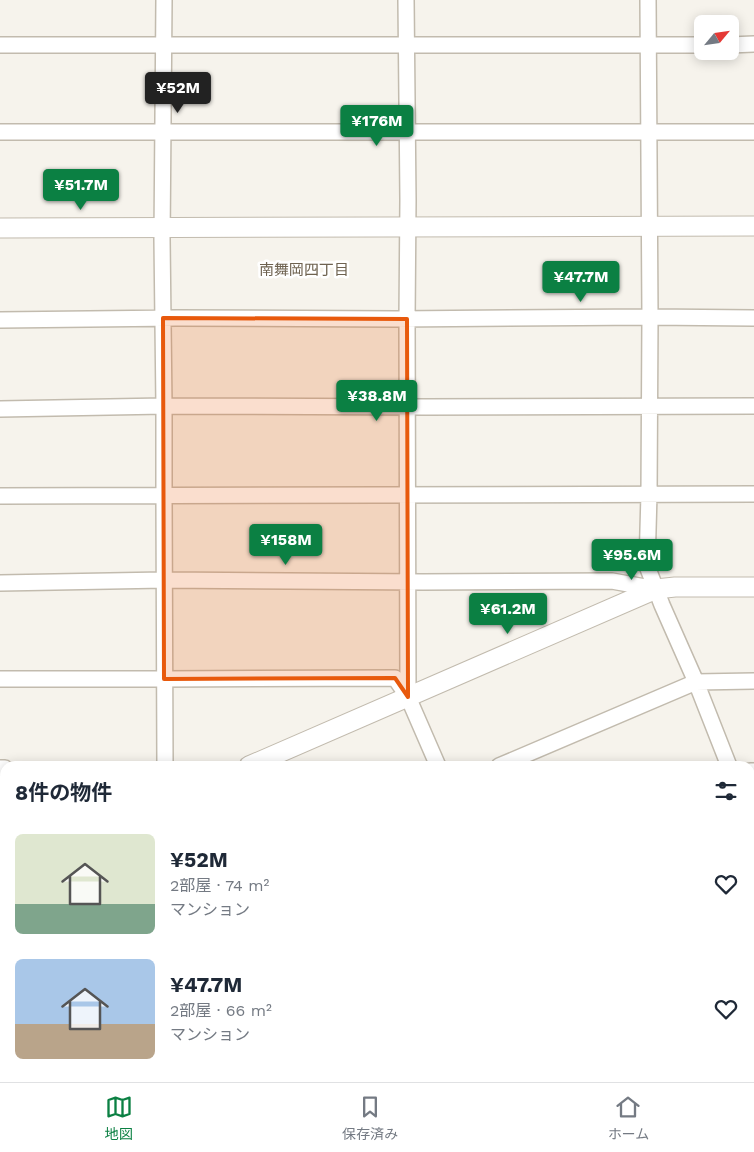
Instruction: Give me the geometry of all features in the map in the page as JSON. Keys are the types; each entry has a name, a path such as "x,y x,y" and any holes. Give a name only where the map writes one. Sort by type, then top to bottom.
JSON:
{"street":[{"path":"164,0 162,227 165,761"},
{"path":"406,0 408,132 408,697"},
{"path":"648,0 650,317 647,566 728,761"},
{"path":"739,44 754,44"},
{"path":"0,45 694,45"},
{"path":"0,132 754,132"},
{"path":"0,228 754,226"},
{"path":"0,320 163,318 754,318"},
{"path":"0,410 164,406 754,406"},
{"path":"0,496 754,494"},
{"path":"0,583 164,580 612,581 656,590"},
{"path":"261,761 656,590 675,587 754,587"},
{"path":"0,678 164,680 395,678 408,697 436,761"},
{"path":"511,761 696,682 754,682"}],"highlighted area":[{"path":"163,318 407,319 408,697 395,678 164,679"}],"district":[{"name":"南舞岡四丁目","path":"304,270"}]}
